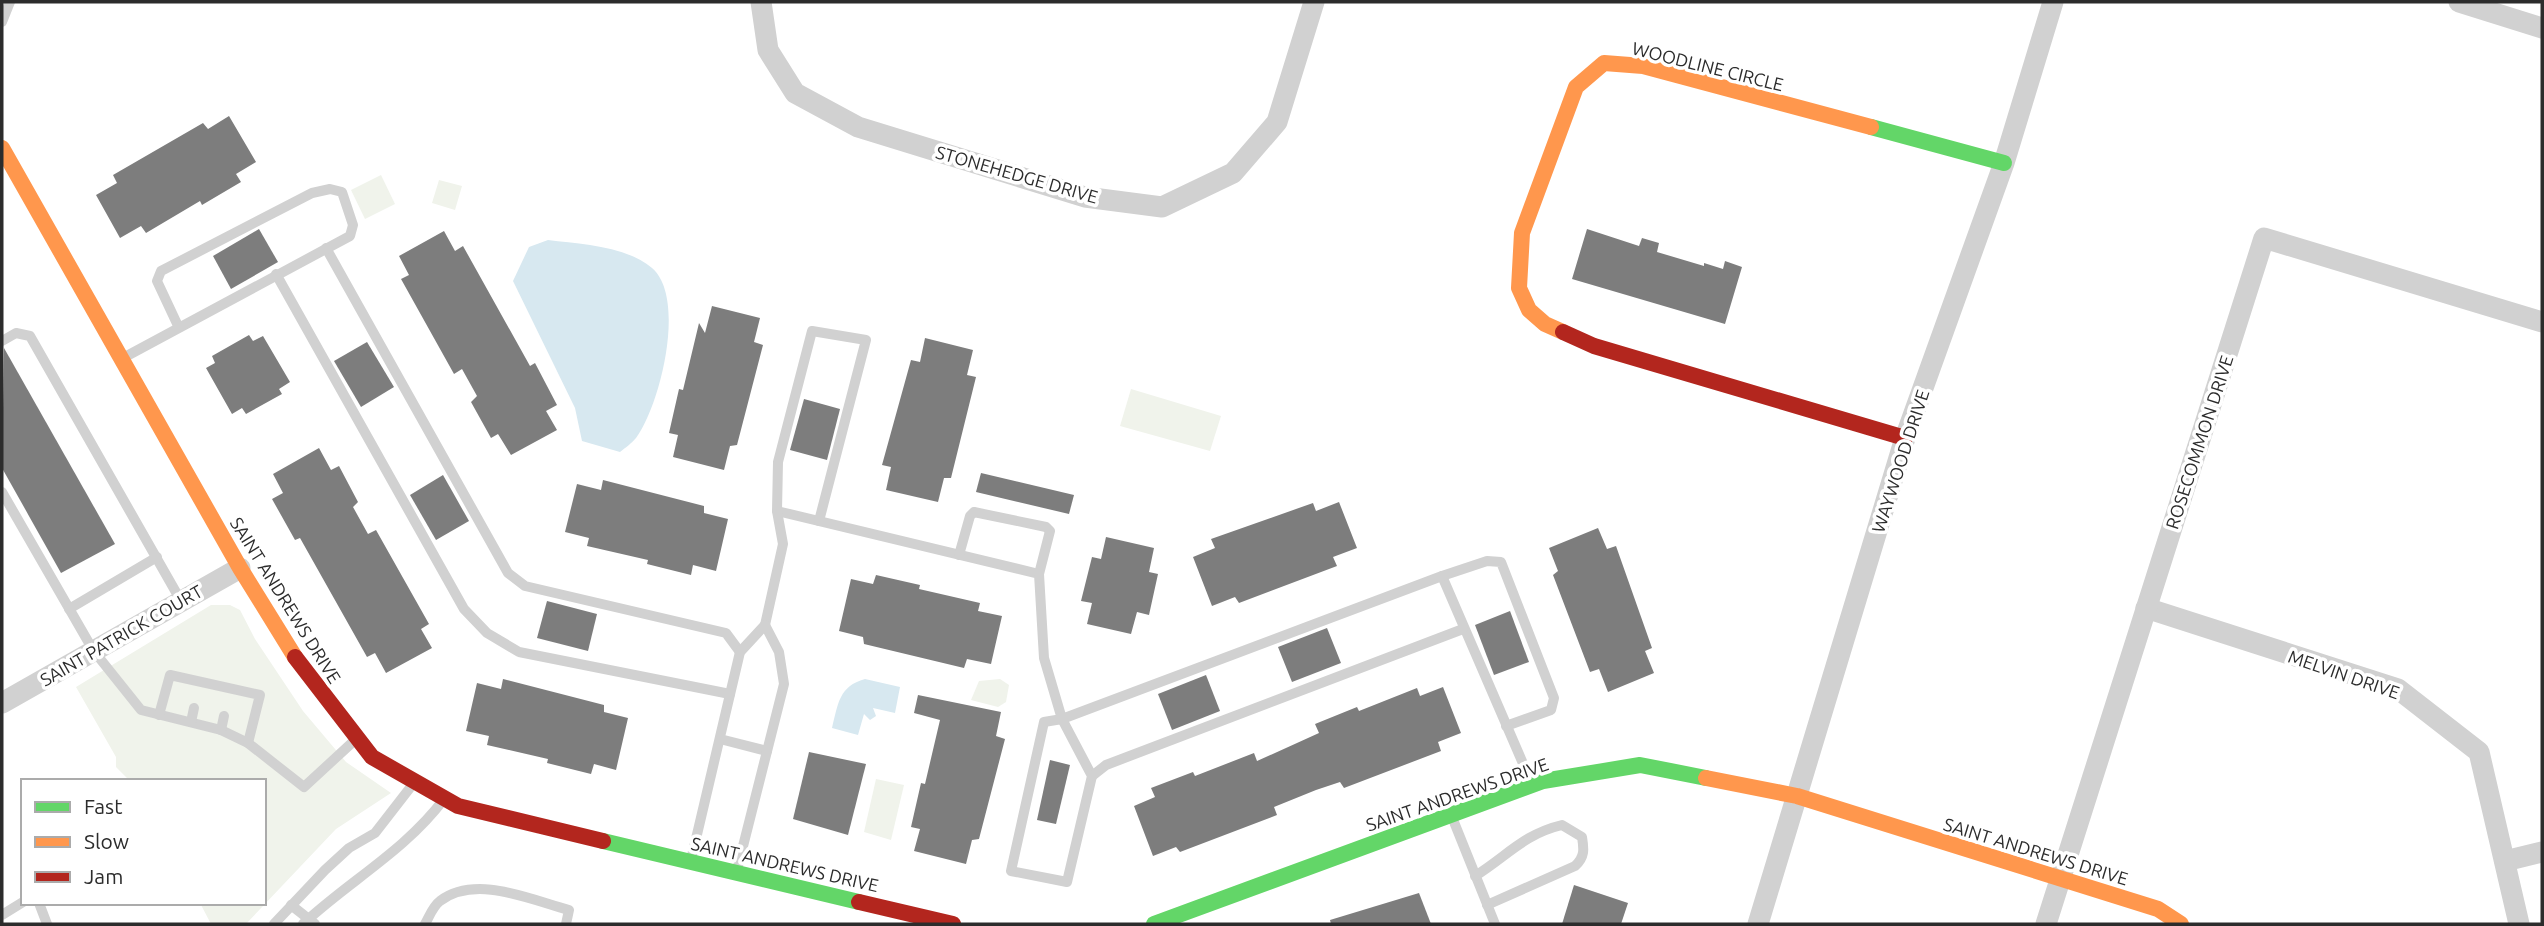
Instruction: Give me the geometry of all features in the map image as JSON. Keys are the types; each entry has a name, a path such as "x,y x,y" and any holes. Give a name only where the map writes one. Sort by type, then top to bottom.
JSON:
{"street":[{"name":"STONEHEDGE DRIVE","path":"761,2 768,50 796,93 858,127 1085,197 1162,207 1233,173 1277,122 1314,2"},
{"name":"WAYWOOD DRIVE","path":"1758,924 1905,438 2004,163 2053,2"},
{"path":"2459,2 2542,28"},
{"name":"WOODLINE CIRCLE","path":"1905,438 1594,346 1545,324 1530,310 1519,288 1522,233 1576,88 1604,63 1643,66 2004,163"},
{"name":"SAINT ANDREWS DRIVE","path":"2,148 240,568 305,673 373,757 458,806 953,924"},
{"name":"ROSECOMMON DRIVE","path":"2046,924 2264,238 2542,322"},
{"name":"SAINT PATRICK COURT","path":"2,703 240,568"},
{"name":"MELVIN DRIVE","path":"2146,608 2398,689 2479,752 2519,924"},
{"name":"SAINT ANDREWS DRIVE","path":"1154,924 1532,785 1640,765 1797,796 2158,909 2181,924"},
{"path":"2505,861 2542,852"}],"lane":[{"path":"2,22 10,2"},
{"path":"123,358 350,236 353,225 342,192 337,189 312,193 161,271 157,281 178,328"},
{"path":"326,248 508,573 526,586 726,633 740,652"},
{"path":"276,274 464,609 487,633 519,652 730,694"},
{"path":"690,861 740,652 765,625 783,544 777,511 778,462 812,331 866,340 819,521"},
{"path":"2,341 16,333 30,336 181,601"},
{"path":"2,492 93,650 142,710 221,730 248,743 304,787 357,738"},
{"path":"777,511 1039,575"},
{"path":"959,555 970,516 974,512 1046,527 1050,531 1039,575 1044,658 1062,719 1092,776"},
{"path":"69,609 157,557"},
{"path":"1463,629 1106,765 1092,776 1066,882 1012,871 1044,722 1062,719 1487,561 1501,562 1554,698 1551,710 1506,726"},
{"path":"1442,576 1532,785"},
{"path":"736,873 784,684 779,652 765,625"},
{"path":"159,715 170,675 230,692 260,695 248,743"},
{"path":"191,722 194,708"},
{"path":"221,730 224,716"},
{"path":"720,739 767,751"},
{"path":"274,924 349,848 375,833 415,782"},
{"path":"291,905 309,922 355,880 398,850 425,825 444,798"},
{"path":"1451,815 1494,924"},
{"path":"1475,876 1538,831 1562,825 1582,837 1582,860 1575,866 1487,905"},
{"path":"425,924 438,902 463,890 488,890 569,910 566,924"},
{"path":"2,915 21,903"},
{"path":"40,905 47,924"}],"shaded area":[{"path":"381,175 395,204 365,219 351,190"},
{"path":"439,180 462,186 455,210 432,203"},
{"path":"548,240 603,247 629,255 652,268 662,283 668,303 669,327 661,378 645,423 636,438 620,452 582,441 575,408 513,281 529,247"},
{"path":"1131,389 1221,416 1210,451 1120,426"},
{"path":"211,605 230,605 240,610 255,639 303,711 346,762 391,793 336,829 266,903 266,779 128,779 116,767 116,757 76,687"},
{"path":"865,679 900,687 895,713 873,708 876,716 870,720 864,714 858,735 832,728 838,704 845,691"},
{"path":"1000,679 1009,685 1006,702 998,707 971,700 979,681"},
{"path":"876,779 904,785 891,840 864,832"},
{"path":"201,905 264,905 246,924 211,924"}],"building":[{"path":"229,116 256,162 236,174 241,182 202,205 200,201 146,233 141,226 120,238 96,195 117,183 113,175 203,123 208,129"},
{"path":"259,229 278,262 231,289 213,256"},
{"path":"1587,229 1639,246 1642,238 1659,243 1657,252 1704,266 1704,263 1723,269 1725,261 1742,267 1725,324 1572,279"},
{"path":"444,231 455,251 463,246 530,366 535,363 557,405 546,411 557,430 511,455 498,434 491,438 471,402 477,396 462,369 454,374 401,279 409,275 399,256"},
{"path":"712,306 760,318 754,342 763,345 737,445 730,446 724,470 673,457 678,435 669,433 679,389 683,390 699,323 705,333"},
{"path":"249,335 253,341 263,336 290,382 279,389 282,394 246,414 242,408 232,414 206,368 215,363 212,356"},
{"path":"925,338 973,350 967,375 976,377 951,478 944,478 938,502 886,490 891,467 882,465 911,360 920,362"},
{"path":"367,342 394,387 361,407 334,361"},
{"path":"4,348 115,544 61,573 2,468"},
{"path":"804,399 840,409 827,460 790,450"},
{"path":"319,448 331,470 339,466 358,502 353,507 368,534 376,530 429,624 421,629 432,648 386,673 375,653 367,657 300,538 295,540 272,499 283,493 273,474"},
{"path":"981,473 1074,495 1069,514 976,492"},
{"path":"443,475 469,521 436,540 410,495"},
{"path":"603,480 704,506 704,513 728,519 716,571 693,565 691,575 647,564 648,560 587,546 589,538 565,532 577,484 601,490"},
{"path":"1339,502 1357,548 1333,557 1337,566 1239,603 1235,597 1212,606 1193,557 1215,548 1211,539 1313,503 1316,511"},
{"path":"1598,528 1607,549 1616,546 1652,648 1645,651 1654,673 1608,692 1599,669 1590,672 1553,575 1558,571 1549,548"},
{"path":"1106,537 1154,548 1149,572 1158,574 1149,615 1137,612 1131,634 1087,624 1092,603 1081,601 1092,557 1101,559"},
{"path":"876,575 920,585 919,589 980,603 978,611 1002,616 991,664 967,659 964,668 864,644 863,637 839,631 851,579 873,584"},
{"path":"547,601 597,614 588,651 537,638"},
{"path":"1510,611 1529,662 1494,675 1475,625"},
{"path":"1327,628 1341,663 1292,682 1278,647"},
{"path":"1206,675 1220,711 1172,730 1158,694"},
{"path":"503,679 604,705 604,712 628,718 616,770 594,764 591,774 547,763 548,759 487,745 489,736 466,731 477,683 501,689"},
{"path":"1443,687 1461,733 1438,742 1441,751 1344,788 1340,782 1316,790 1274,807 1277,815 1180,852 1176,847 1153,856 1134,806 1155,797 1151,788 1193,772 1195,776 1254,753 1257,761 1319,733 1315,724 1357,707 1359,711 1417,688 1420,696"},
{"path":"918,695 1001,712 996,736 1005,739 979,839 972,840 966,864 914,851 920,829 911,827 921,783 925,784 940,720 914,713"},
{"path":"809,752 866,764 848,835 793,819"},
{"path":"1050,760 1070,765 1056,824 1037,820"},
{"path":"1574,885 1628,903 1621,924 1562,924"},
{"path":"1419,893 1431,924 1331,924 1330,920"}],"traffic: fast":[{"path":"1871,127 2004,163"},
{"path":"1154,924 1543,781 1640,765 1706,778"},
{"path":"603,841 859,902"}],"traffic: slow":[{"path":"1563,332 1545,324 1529,310 1519,288 1522,233 1576,87 1604,63 1643,66 1871,127"},
{"path":"2,148 240,568 295,657"},
{"path":"1706,778 1797,796 2158,909 2181,924"}],"traffic: jam":[{"path":"1563,332 1594,346 1905,438"},
{"path":"295,657 372,757 458,806 603,841"},
{"path":"859,902 953,924"}]}
